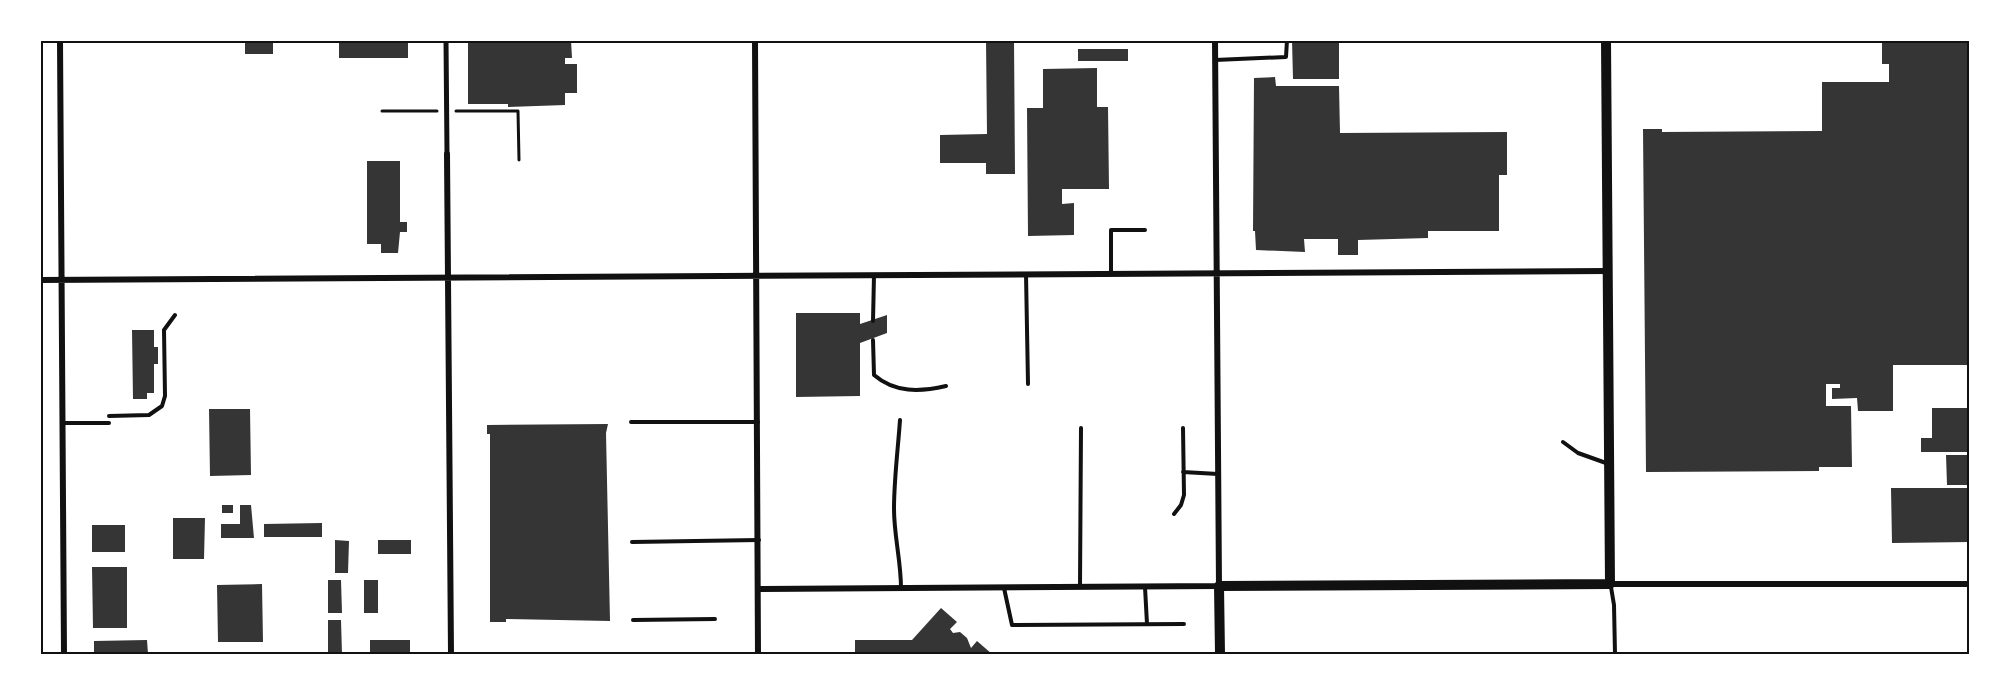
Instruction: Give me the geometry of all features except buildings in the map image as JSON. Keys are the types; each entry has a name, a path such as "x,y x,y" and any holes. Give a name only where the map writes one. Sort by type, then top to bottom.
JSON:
{"main road":[{"path":"1220,654 1219,586 1610,584 1606,40"}],"street":[{"path":"60,40 64,654"},
{"path":"446,40 452,654"},
{"path":"755,40 759,422 758,654"},
{"path":"759,589 1219,586 1215,40"},
{"path":"40,280 1608,271"},
{"path":"1610,584 1970,584"}],"lane":[{"path":"1215,60 1286,57 1287,40"},
{"path":"1111,274 1111,230 1145,230"},
{"path":"1026,274 1028,384"},
{"path":"873,321 874,275"},
{"path":"109,416 149,415 162,406 165,396 164,330 175,315"},
{"path":"873,340 874,375 885,384 897,389 934,389 946,386"},
{"path":"900,420 894,508 896,536 901,557 901,588"},
{"path":"630,422 759,422"},
{"path":"62,423 109,423"},
{"path":"1080,587 1081,428"},
{"path":"1174,514 1181,505 1184,495 1183,428"},
{"path":"1563,442 1578,453 1610,464"},
{"path":"1183,472 1218,474"},
{"path":"632,542 759,540"},
{"path":"1610,584 1614,605 1615,654"},
{"path":"1145,587 1147,624"},
{"path":"1004,588 1012,625 1184,624"},
{"path":"633,620 716,619"}],"path":[{"path":"382,111 518,111 519,160"}]}
